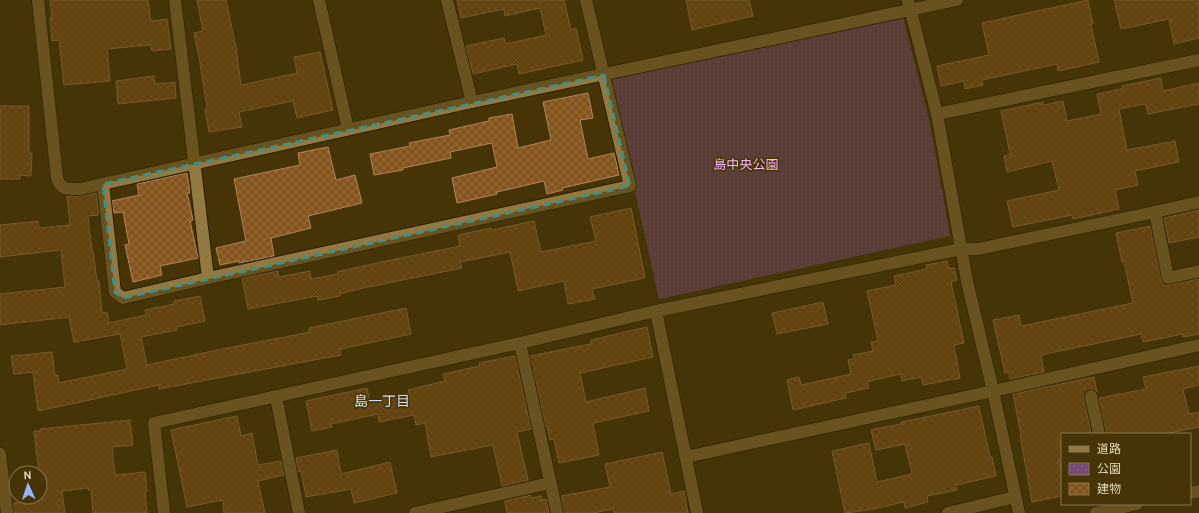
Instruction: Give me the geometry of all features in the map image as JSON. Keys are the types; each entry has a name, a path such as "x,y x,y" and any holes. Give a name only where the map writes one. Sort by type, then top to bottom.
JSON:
{"street":[{"path":"38,0 56,170 59,184 65,189 80,189 472,102 604,75 909,5 956,0"},
{"path":"175,0 208,278"},
{"path":"320,0 348,129"},
{"path":"447,0 472,102"},
{"path":"103,184 115,292 123,298 630,186 586,0"},
{"path":"909,5 937,114 967,281 1019,513"},
{"path":"937,114 1199,60"},
{"path":"164,513 154,423 520,343 656,311 961,249 978,249 1199,202"},
{"path":"1155,212 1168,278 1199,271"},
{"path":"656,311 697,513"},
{"path":"520,343 556,513"},
{"path":"686,457 993,392 1199,345"},
{"path":"1091,396 1099,433"},
{"path":"276,397 300,513"},
{"path":"0,454 7,513"},
{"path":"414,513 550,483"},
{"path":"948,513 1015,497"},
{"path":"1096,513 1114,506 1126,505"}],"highlighted area":[{"path":"604,75 630,186 123,298 115,292 103,184"}],"green space":[{"name":"島中央公園","path":"903,17 930,124 950,236 659,299 610,80"}],"building":[{"path":"50,0 148,0 151,21 167,19 171,49 152,51 151,45 107,49 110,81 64,85 59,40 52,41"},
{"path":"197,0 226,0 236,48 241,85 297,73 294,57 320,52 333,110 297,118 293,101 239,112 242,127 209,132 205,109 207,108 194,33 203,31"},
{"path":"457,0 564,0 571,30 576,28 583,60 519,74 517,64 473,74 466,46 504,38 506,44 546,35 540,8 505,16 504,9 461,18"},
{"path":"686,0 749,0 753,16 692,30"},
{"path":"1088,0 1093,24 1091,24 1099,62 1058,71 1057,64 982,80 983,85 965,89 964,81 941,86 937,66 989,55 982,23"},
{"path":"1114,0 1199,0 1199,38 1174,44 1169,19 1121,29"},
{"path":"154,76 155,84 175,82 176,98 118,104 116,81"},
{"path":"1161,78 1163,91 1199,83 1199,104 1148,114 1146,104 1119,109 1127,150 1175,141 1179,162 1135,171 1138,185 1115,190 1119,209 1073,219 1072,215 1013,227 1007,201 1059,190 1052,161 1007,172 1004,156 1010,154 1001,111 1043,102 1044,105 1063,101 1067,121 1101,114 1097,94 1122,89 1122,86"},
{"path":"588,93 593,118 580,120 588,159 614,153 619,175 562,188 563,190 547,194 544,181 457,203 452,178 497,167 492,143 450,152 451,158 403,168 403,170 374,175 370,154 410,146 409,143 450,135 449,130 489,121 489,118 512,114 518,148 551,140 543,102"},
{"path":"0,106 29,106 29,153 32,153 31,176 20,175 20,179 0,179"},
{"path":"328,147 336,180 355,175 362,203 308,216 311,228 271,238 274,256 220,265 216,248 246,241 234,179 300,165 298,153"},
{"path":"187,173 190,193 187,193 193,220 190,221 198,258 160,266 162,275 133,282 125,245 129,244 123,212 114,213 112,201 139,195 137,184"},
{"path":"96,193 99,215 88,216 97,281 99,281 102,313 107,312 109,323 146,315 145,310 174,304 174,301 200,296 205,321 176,327 177,330 141,337 147,365 310,332 309,328 406,308 411,334 340,349 341,355 159,389 159,385 38,411 33,372 14,374 11,356 52,352 55,375 58,375 59,383 127,369 120,334 74,342 69,317 0,325 0,294 65,287 61,250 0,257 0,225 38,221 39,228 70,225 67,196 80,196"},
{"path":"631,208 645,278 592,289 595,299 568,304 564,281 518,291 510,252 460,262 462,268 363,288 340,294 340,296 318,300 317,296 248,309 242,278 278,271 279,277 310,271 311,279 338,274 337,272 460,246 458,235 491,228 492,230 534,221 541,252 596,241 590,217"},
{"path":"1199,210 1199,237 1169,243 1164,218"},
{"path":"1150,226 1161,279 1164,286 1198,279 1199,334 1183,337 1183,334 1143,342 1141,334 1041,355 1044,372 1010,379 1009,372 1005,373 993,320 1019,315 1021,326 1133,303 1116,233"},
{"path":"947,261 949,269 954,268 957,280 951,282 964,343 954,345 960,378 923,385 921,377 902,381 900,374 867,382 869,388 845,393 846,398 793,410 787,380 799,377 801,385 851,374 848,360 854,359 853,355 873,351 871,342 878,341 867,291 896,285 894,276 927,269 926,265"},
{"path":"823,302 828,324 777,334 772,313"},
{"path":"647,327 653,357 580,373 586,402 645,388 649,411 593,423 599,455 559,463 554,439 550,440 547,426 546,427 530,356 591,344 591,340"},
{"path":"515,356 531,429 517,432 528,480 502,486 493,445 431,457 425,423 416,425 414,415 379,422 378,414 331,424 332,427 312,431 306,401 367,388 370,401 409,393 408,390 445,381 443,374 480,366 479,363"},
{"path":"1199,366 1199,385 1183,389 1189,414 1199,412 1199,427 1169,433 1106,433 1099,398 1146,389 1143,377"},
{"path":"1094,377 1097,392 1094,389 1089,389 1086,391 1084,397 1091,433 1058,434 1061,448 1061,460 1059,460 1061,470 1061,496 1032,502 1013,394"},
{"path":"979,406 990,457 992,457 996,476 956,485 957,490 927,496 928,502 905,508 904,502 869,510 845,513 832,451 869,443 877,482 912,474 905,444 876,450 871,430 901,424 901,422"},
{"path":"237,416 241,436 252,433 258,465 281,461 284,475 258,481 265,513 224,513 223,500 187,507 171,430"},
{"path":"130,420 133,445 112,447 115,475 145,472 147,513 93,513 91,490 88,490 88,488 62,491 65,513 14,513 13,505 48,505 48,465 38,465 34,431 40,431 40,429"},
{"path":"337,450 341,474 390,462 397,493 354,503 351,489 306,497 301,471 298,472 296,458"},
{"path":"662,452 671,494 684,491 688,513 614,513 613,509 593,513 564,513 561,496 610,487 605,464"},
{"path":"531,495 531,498 541,496 542,500 546,499 549,513 507,513 505,501"}],"district":[{"name":"島一丁目","path":"382,402"}]}
